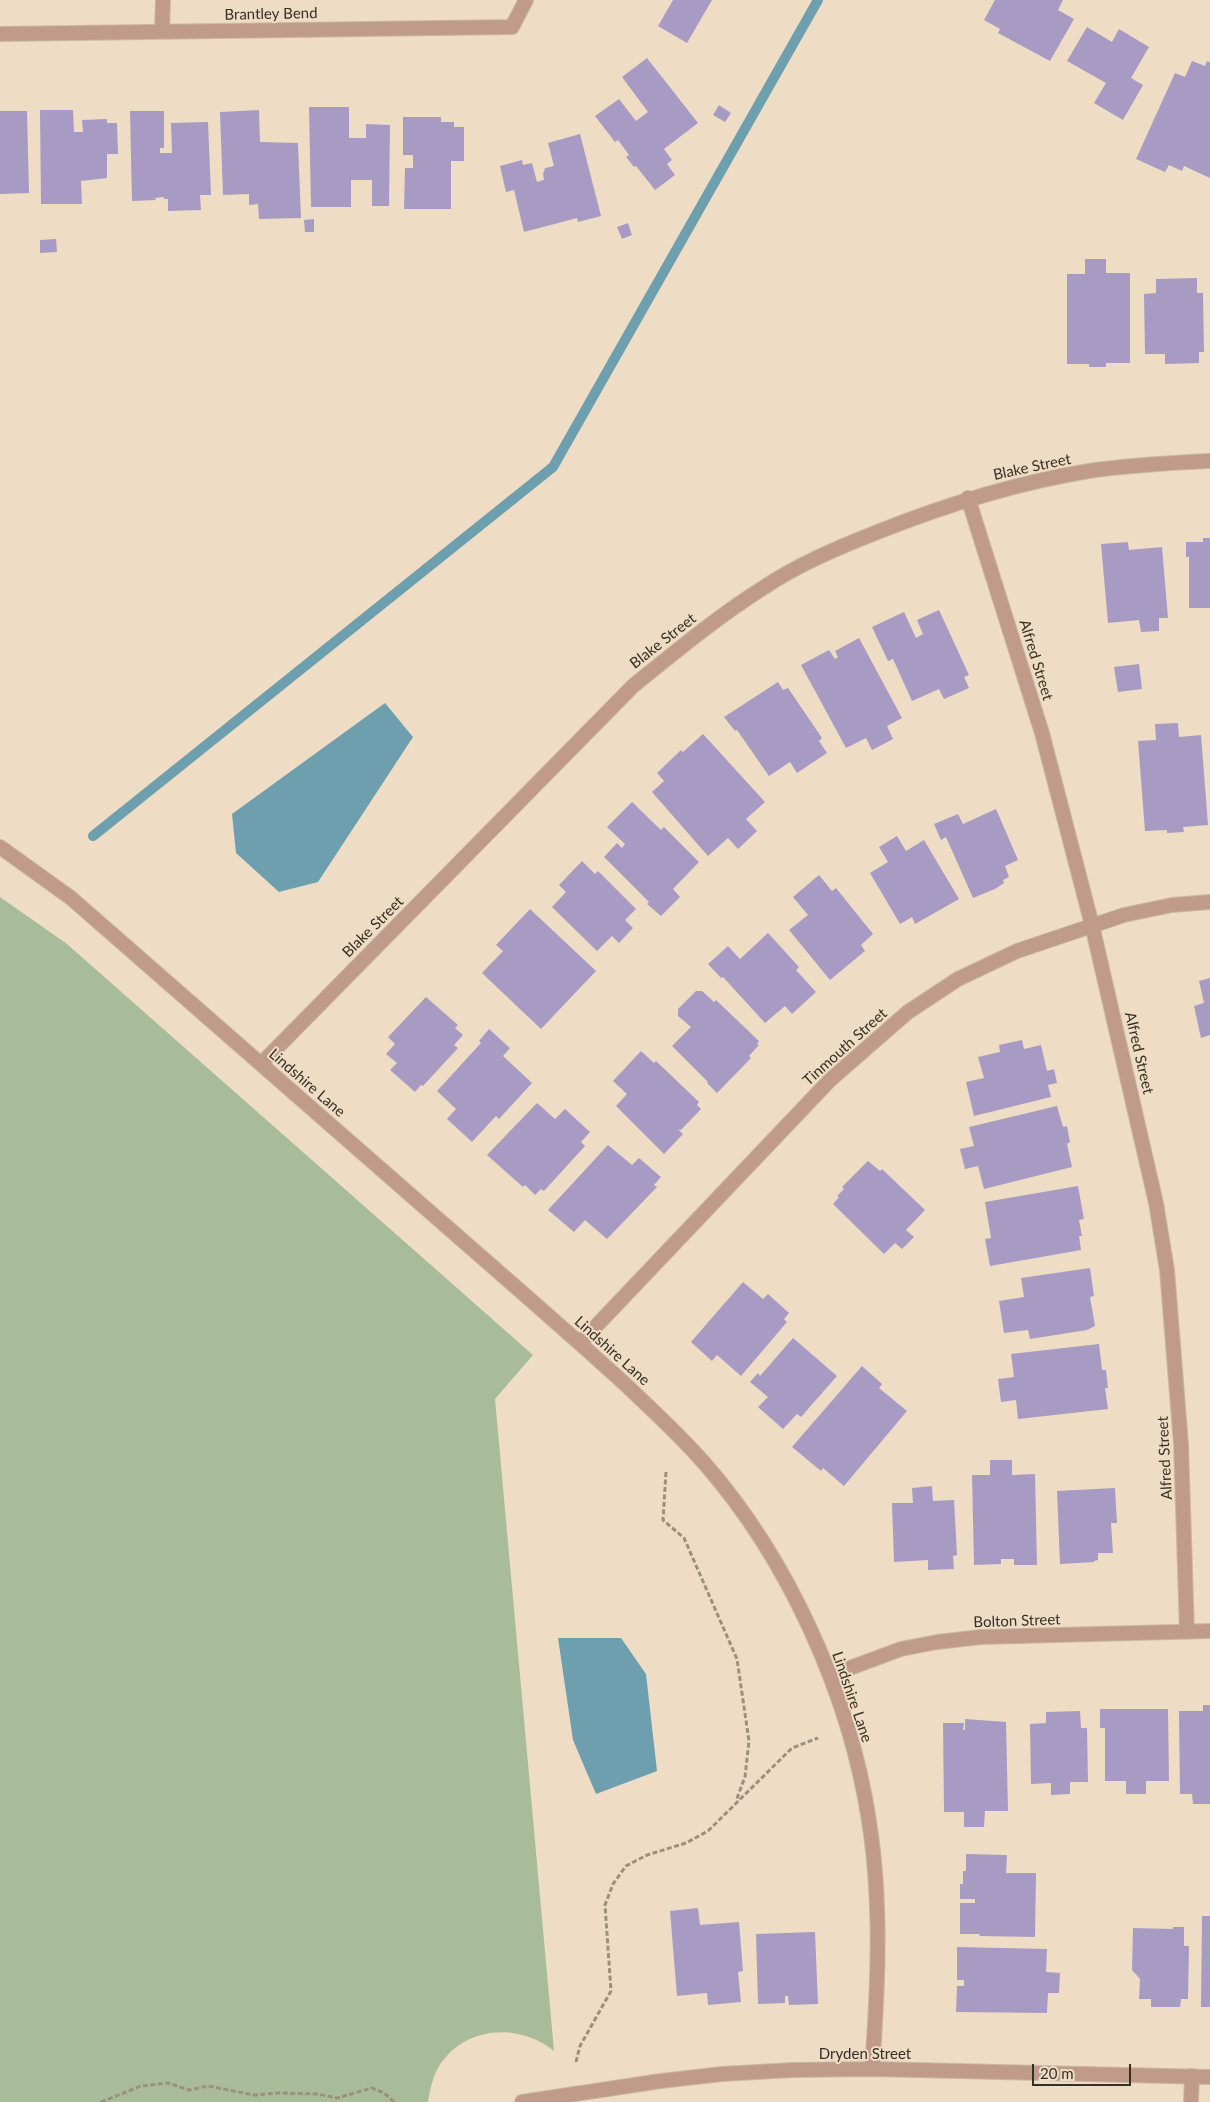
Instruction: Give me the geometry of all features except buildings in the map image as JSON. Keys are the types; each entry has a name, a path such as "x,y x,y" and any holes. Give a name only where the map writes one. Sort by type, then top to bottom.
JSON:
{"street":[{"path":"162,31 163,0"},
{"name":"Brantley Bend","path":"0,34 512,27 526,0"},
{"name":"Blake Street","path":"261,1064 633,686 689,640 763,587 838,548 922,514 968,498 1038,481 1091,471 1210,461"},
{"name":"Alfred Street","path":"968,498 1042,733 1092,925 1156,1203 1167,1270 1181,1444 1187,1632"},
{"name":"Lindshire Lane","path":"0,847 71,898 580,1343 669,1426 705,1464 733,1498 787,1582 830,1675 861,1776 870,1822 875,1868 878,1931 872,2069"},
{"name":"Tinmouth Street","path":"580,1343 830,1080 908,1012 958,979 1017,951 1092,925 1148,910 1210,902"},
{"name":"Bolton Street","path":"830,1675 901,1649 937,1642 981,1637 1210,1631"},
{"name":"Dryden Street","path":"522,2102 722,2074 793,2070 872,2069 1210,2077"},
{"path":"1191,2102 1192,2076"}],"path":[{"path":"666,1472 663,1520 684,1538 737,1659 750,1741 745,1777 735,1804"},
{"path":"576,2062 580,2046 611,1991 604,1905 613,1884 626,1866 708,1831 792,1748 818,1738"},
{"path":"101,2102 141,2086 168,2084 189,2090 208,2086 254,2095 317,2094 337,2098 372,2088 384,2093 394,2102"}],"green space":[{"path":"0,897 67,944 533,1355 495,1399 554,2051 540,2042 508,2033 492,2033 476,2037 462,2044 449,2054 438,2068 430,2089 428,2102 0,2102"}],"water":[{"path":"385,703 413,737 318,882 279,892 236,853 232,814"},
{"path":"558,1638 621,1638 646,1674 657,1771 596,1794 573,1740"}],"waterway":[{"path":"93,836 553,467 818,0"}]}
